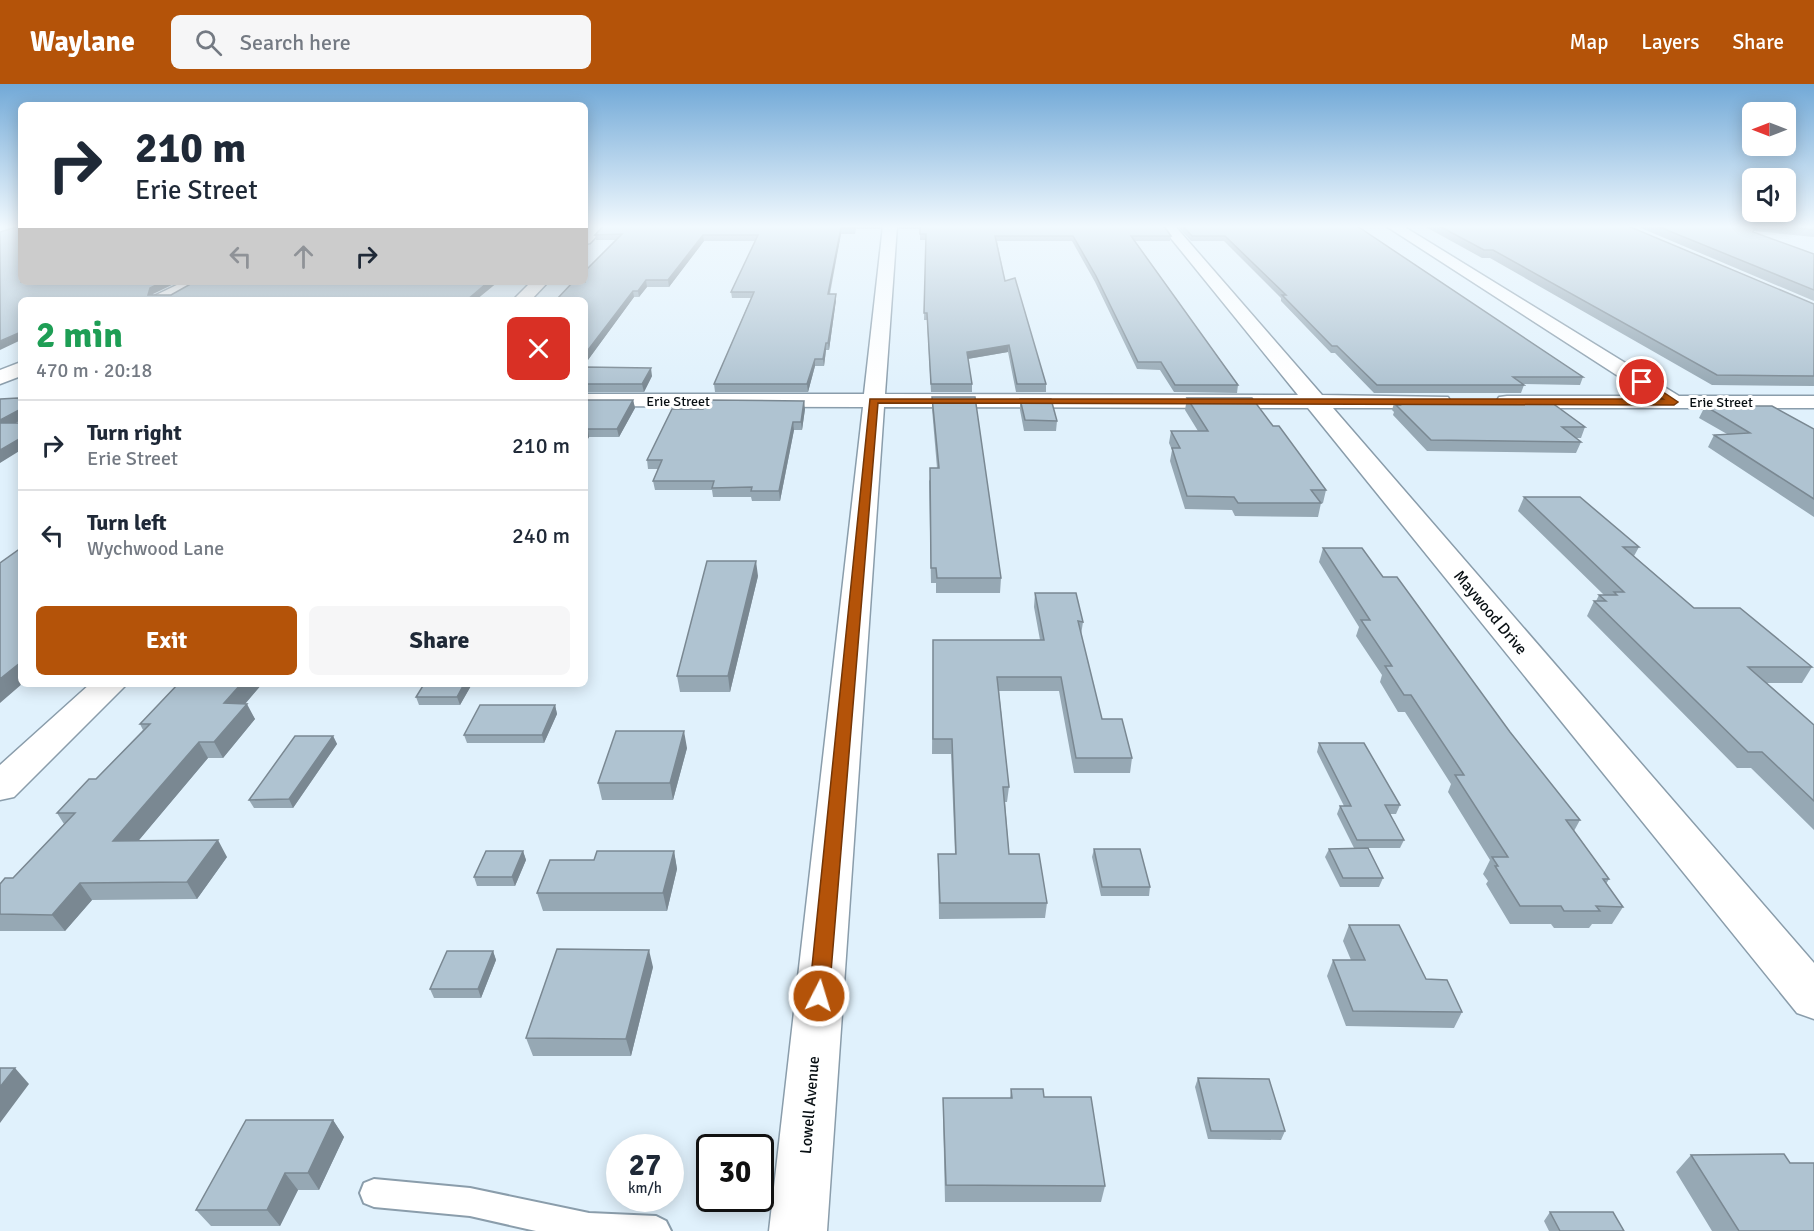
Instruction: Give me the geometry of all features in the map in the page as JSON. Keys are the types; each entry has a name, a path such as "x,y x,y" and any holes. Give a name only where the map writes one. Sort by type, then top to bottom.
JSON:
{"street":[{"name":"Lowell Avenue","path":"798,1231 885,280"},
{"name":"Maywood Drive","path":"1212,280 1814,998"},
{"path":"1478,280 1674,402"},
{"path":"166,297 190,285"},
{"path":"524,297 537,285"},
{"path":"0,378 18,369"},
{"name":"Erie Street","path":"588,400 1462,402"},
{"name":"Erie Street","path":"1485,402 1812,403"},
{"path":"0,787 107,687"}],"lane":[{"path":"374,1193 470,1202 589,1228 656,1231"}],"building":[{"path":"0,280 18,280 18,285 156,285 150,288 148,295 171,295 189,285 484,285 470,297 18,297 18,333 0,341"},
{"path":"588,280 668,280 646,280 638,291 633,291 588,350 588,297 559,297 570,285 588,285"},
{"path":"737,280 831,280 828,294 836,294 828,343 826,343 823,359 815,359 807,384 714,384 754,292 731,292"},
{"path":"925,280 1015,280 1046,384 1017,384 1009,345 967,352 972,384 931,384 927,313 924,313"},
{"path":"1098,280 1162,280 1238,385 1175,385 1161,362 1138,362"},
{"path":"1270,280 1437,280 1583,377 1513,377 1524,385 1377,385 1337,346 1332,346 1282,295 1286,295"},
{"path":"1546,280 1756,280 1814,304 1814,376 1717,375"},
{"path":"1788,280 1814,280 1814,290"},
{"path":"588,367 651,368 642,384 588,384"},
{"path":"932,397 975,397 1001,578 937,578 936,568 931,568 930,468 939,468"},
{"path":"18,398 18,411 0,420 0,399"},
{"path":"1187,398 1252,398 1273,426 1279,426 1326,490 1311,490 1321,503 1238,503 1234,497 1187,496 1172,448 1180,448 1171,431 1208,431"},
{"path":"1020,399 1051,399 1057,421 1025,420"},
{"path":"588,400 633,400 617,429 588,429"},
{"path":"707,400 804,401 801,422 793,422 779,491 751,491 752,487 712,488 714,481 653,481 662,460 647,460 672,409 703,409"},
{"path":"1395,400 1548,400 1585,427 1562,427 1581,442 1431,440 1396,405 1400,405"},
{"path":"1705,406 1772,406 1814,429 1814,499 1714,435 1750,433"},
{"path":"0,423 18,423 18,440 0,450"},
{"path":"1524,497 1580,497 1639,547 1623,547 1694,608 1740,608 1812,667 1748,667 1814,725 1814,801 1762,752 1748,752 1594,601 1606,601 1599,595 1617,595 1614,592 1624,592"},
{"path":"1323,548 1362,548 1383,577 1397,577 1510,732 1580,820 1566,820 1609,879 1603,879 1623,907 1596,906 1600,911 1564,911 1561,906 1520,906 1495,866 1498,866 1492,857 1508,857 1455,775 1464,775 1411,695 1404,695 1385,666 1392,666 1361,620 1370,620"},
{"path":"18,550 18,664 0,679 0,563"},
{"path":"707,561 756,561 728,676 677,676"},
{"path":"1035,593 1076,593 1083,622 1078,621 1102,719 1122,719 1132,758 1076,758 1061,677 997,677 1009,787 1003,787 1009,854 1039,854 1047,903 940,903 938,854 956,854 952,739 933,739 933,640 1044,640"},
{"path":"175,687 238,687 224,703 247,704 214,742 199,742 113,841 218,840 187,882 80,883 52,915 0,914 0,884 5,878 13,878 75,813 57,813 89,779 96,779 150,724 140,724"},
{"path":"422,687 462,687 457,697 416,697"},
{"path":"480,705 555,705 542,735 464,735"},
{"path":"616,731 684,731 670,783 598,783"},
{"path":"295,736 333,736 289,799 249,800"},
{"path":"1319,743 1364,743 1400,805 1385,805 1404,840 1357,840 1340,806 1351,806"},
{"path":"1368,848 1383,878 1343,878 1329,849"},
{"path":"1094,849 1140,849 1150,887 1102,887"},
{"path":"486,851 523,851 512,877 474,877"},
{"path":"597,851 674,851 663,893 537,893 550,860 594,860"},
{"path":"1349,925 1399,925 1426,979 1447,980 1462,1012 1353,1011 1333,960 1365,960"},
{"path":"557,949 649,950 626,1039 526,1038"},
{"path":"447,951 493,951 478,989 430,989"},
{"path":"0,1068 15,1068 0,1087"},
{"path":"1198,1078 1269,1079 1285,1131 1211,1131"},
{"path":"1011,1089 1043,1089 1044,1097 1091,1097 1105,1186 946,1185 943,1098 1012,1098"},
{"path":"246,1120 333,1120 308,1173 285,1173 267,1210 196,1210"},
{"path":"1784,1154 1790,1163 1814,1163 1814,1231 1739,1231 1691,1155"},
{"path":"1550,1212 1613,1212 1624,1231 1560,1231"}],"route":[{"path":"819,996 874,401 1674,402 1642,382"}]}
